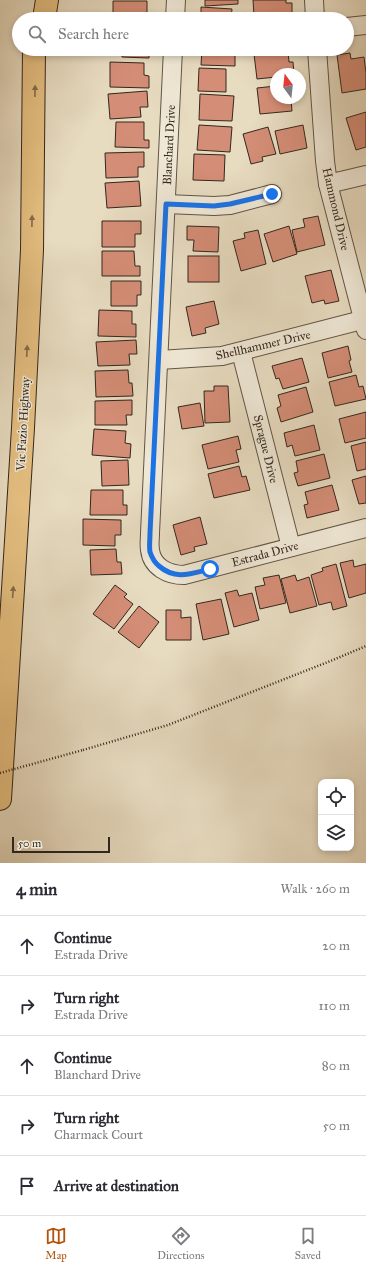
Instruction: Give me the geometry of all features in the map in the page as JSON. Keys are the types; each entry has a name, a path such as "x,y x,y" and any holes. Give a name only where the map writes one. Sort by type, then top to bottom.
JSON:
{"highway":[{"path":"33,0 34,12"},
{"path":"45,12 46,0"},
{"name":"Vic Fazio Highway","path":"0,799 23,428 32,250 36,56"}],"street":[{"path":"175,12 176,0"},
{"path":"314,0 315,12"},
{"path":"354,26 366,25"},
{"name":"Blanchard Drive","path":"159,360 173,56"},
{"name":"Hammond Drive","path":"318,56 328,184 365,323"},
{"path":"328,184 366,175"},
{"path":"166,204 214,206 230,204 272,194"},
{"name":"Shellhammer Drive","path":"159,360 211,357 241,352 365,323"},
{"name":"Sprague Drive","path":"241,352 290,546"},
{"name":"Estrada Drive","path":"159,360 150,533 150,551 155,563 168,573 184,575 290,546 366,528"}],"path":[{"path":"0,773 168,725 366,646"}],"building":[{"path":"205,0 238,0 238,4 205,6"},
{"path":"253,0 286,0 286,3 292,3 292,12 254,12"},
{"path":"113,1 147,1 147,12 113,12"},
{"path":"201,7 232,9 232,12 201,12"},
{"path":"149,56 149,58 122,57"},
{"path":"202,56 235,56 235,66 201,65"},
{"path":"254,56 288,56 289,62 293,62 294,68 270,68 270,78 257,79"},
{"path":"337,56 350,56 351,59 364,57 366,89 342,93"},
{"path":"110,62 144,63 144,75 149,76 149,88 110,87"},
{"path":"199,68 226,69 226,92 198,91"},
{"path":"270,87 270,104 291,104 292,111 260,114 257,88"},
{"path":"147,91 148,107 140,107 141,117 110,119 108,94"},
{"path":"200,94 234,96 232,121 199,120"},
{"path":"366,112 366,147 356,150 346,118"},
{"path":"116,122 144,122 144,140 149,140 149,148 115,147"},
{"path":"199,125 232,127 230,152 197,150"},
{"path":"303,125 307,148 280,154 275,131"},
{"path":"268,127 276,154 262,157 263,161 251,164 243,134"},
{"path":"144,152 144,167 138,167 138,177 106,178 105,153"},
{"path":"194,154 225,155 224,181 193,180"},
{"path":"139,181 141,206 107,208 105,183"},
{"path":"318,216 325,245 297,252 292,230 305,227 303,219"},
{"path":"102,221 141,221 141,234 135,234 135,247 102,247"},
{"path":"187,226 219,227 218,252 193,251 194,240 187,240"},
{"path":"289,226 297,254 273,262 264,234"},
{"path":"258,230 266,264 241,271 233,241 245,238 244,233"},
{"path":"102,251 134,251 135,266 140,266 140,276 102,276"},
{"path":"188,256 219,256 219,282 188,282"},
{"path":"331,270 339,301 325,304 324,300 312,303 305,276"},
{"path":"111,281 141,281 141,295 137,295 137,306 111,306"},
{"path":"214,301 219,324 205,328 206,333 192,336 186,307"},
{"path":"99,310 132,311 132,324 136,324 136,337 98,336"},
{"path":"136,340 137,354 129,354 130,365 98,366 96,342"},
{"path":"348,346 351,360 349,361 352,372 328,378 322,353"},
{"path":"302,358 309,382 283,389 279,378 276,379 272,366"},
{"path":"128,370 129,383 132,383 133,396 96,397 95,371"},
{"path":"356,375 359,387 363,386 366,399 335,406 329,382"},
{"path":"214,386 228,386 230,422 205,423 204,391 214,391"},
{"path":"306,387 313,412 281,422 277,408 281,406 278,395"},
{"path":"132,400 132,415 126,415 127,425 95,425 95,401"},
{"path":"200,403 204,426 182,429 178,407"},
{"path":"366,412 366,438 345,443 339,419"},
{"path":"314,425 320,450 295,456 292,445 287,447 284,433"},
{"path":"94,429 126,431 125,443 131,444 130,458 92,455"},
{"path":"238,436 241,449 236,450 239,462 208,469 202,445"},
{"path":"366,442 366,469 357,471 351,446"},
{"path":"324,454 330,478 298,486 294,473 298,472 296,461"},
{"path":"128,460 129,485 102,486 101,461"},
{"path":"239,466 242,477 246,476 250,490 214,498 208,474"},
{"path":"366,476 366,503 359,504 352,480"},
{"path":"332,485 339,510 307,518 304,505 308,504 305,492"},
{"path":"91,490 123,490 123,505 127,505 127,515 90,515"},
{"path":"200,517 207,544 194,547 195,551 181,555 173,525"},
{"path":"83,519 121,520 121,535 115,535 115,546 83,545"},
{"path":"116,549 117,562 121,562 122,574 91,575 90,550"},
{"path":"353,560 354,567 366,564 366,593 349,598 340,563"},
{"path":"336,564 347,606 333,610 331,602 319,605 311,575 323,571 322,568"},
{"path":"279,575 286,603 260,609 255,587 265,585 263,578"},
{"path":"295,575 297,581 309,577 317,606 290,613 281,579"},
{"path":"115,585 127,594 124,597 133,604 114,629 93,614"},
{"path":"237,590 239,596 252,593 259,620 234,627 225,593"},
{"path":"221,599 229,634 203,640 196,604"},
{"path":"139,606 159,622 139,648 118,632"},
{"path":"166,610 181,610 181,618 191,617 191,640 166,640"}],"route":[{"path":"210,569 184,575 168,573 155,563 150,551 166,204 214,206 230,204 272,194"}]}
